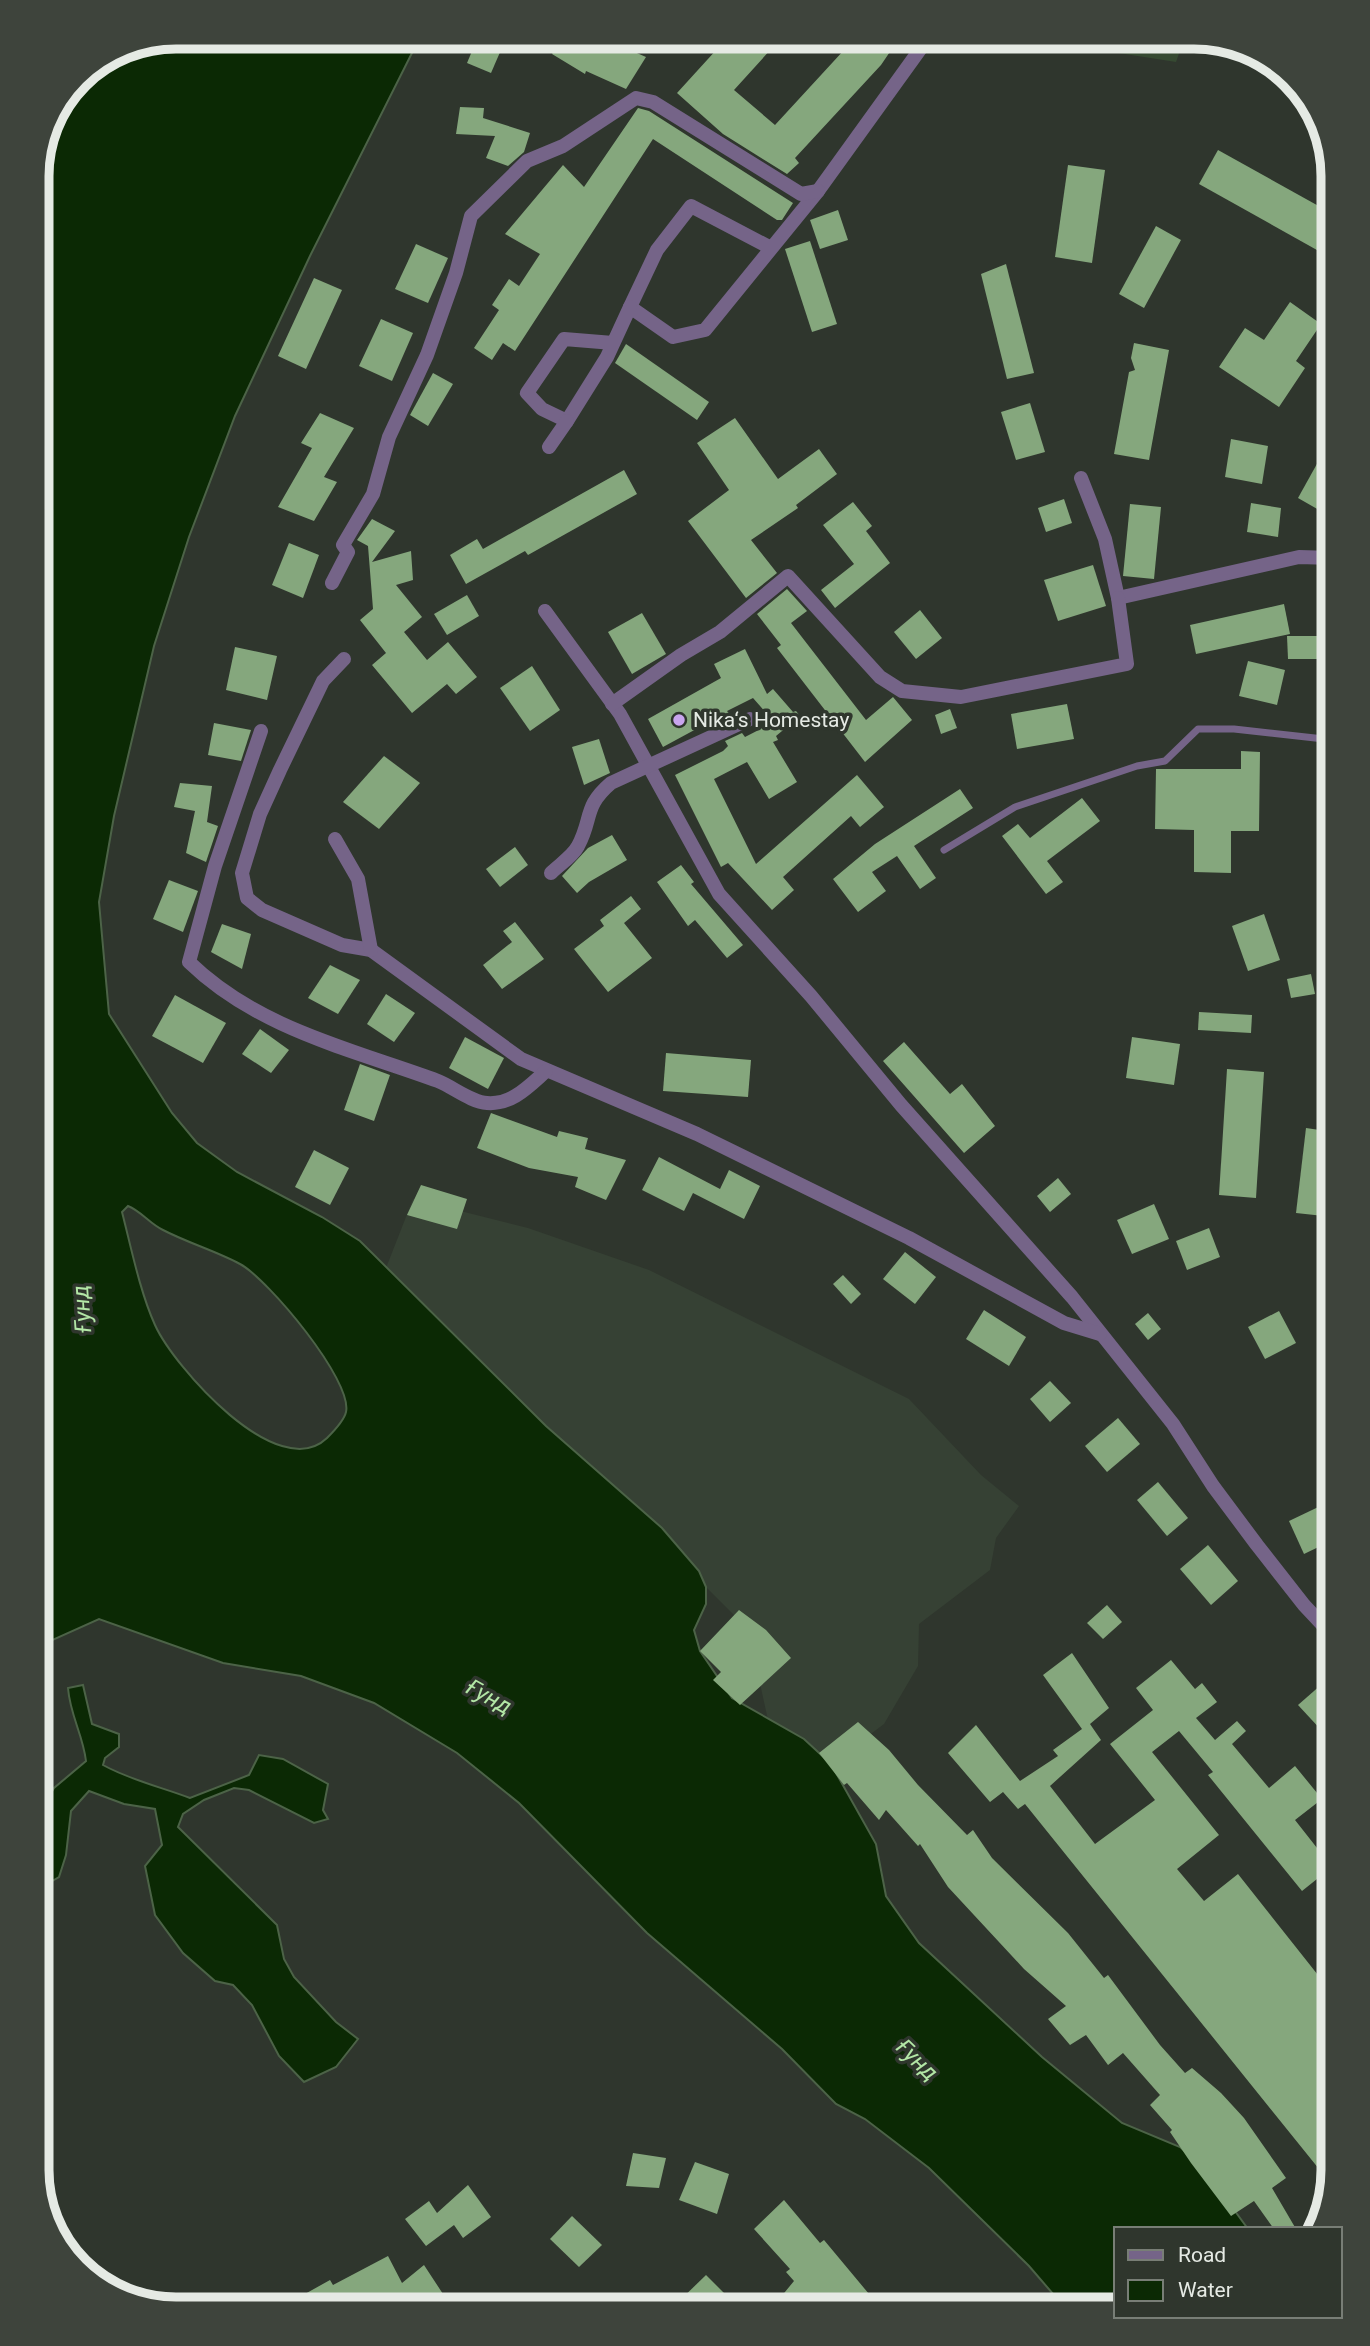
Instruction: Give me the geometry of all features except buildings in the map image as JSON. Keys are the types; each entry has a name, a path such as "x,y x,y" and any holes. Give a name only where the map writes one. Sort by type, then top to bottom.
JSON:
{"street":[{"path":"630,307 673,337 705,330 818,191 920,49"},
{"path":"332,583 348,552 343,545 373,494 389,437 427,355 456,273 471,216 527,161 564,146 636,98 653,102 801,194 818,191"},
{"path":"549,447 613,343 657,250 691,206 771,248"},
{"path":"567,421 542,408 527,393 564,340 613,343"},
{"path":"612,704 681,654 720,632 788,576 880,677 902,691 961,698 1127,664 1118,598 1105,539 1081,478"},
{"path":"1118,598 1299,557 1321,558"},
{"path":"545,611 612,704 719,894 811,996 901,1105 1072,1297 1173,1424 1213,1486 1281,1575 1321,1622"},
{"path":"344,659 323,681 260,814 242,873 247,898 262,910 342,946 371,950 521,1059 696,1134 909,1238 1064,1323 1100,1334"},
{"path":"551,873 577,848 588,809 597,794 611,783 750,719"},
{"path":"261,731 215,866 189,962 205,978 272,1021 328,1045 442,1083 485,1103 509,1101 546,1070"},
{"path":"335,839 358,879 371,950"}],"lane":[{"path":"944,850 1016,807 1137,766 1165,761 1198,729 1234,729 1321,739"}],"shaded area":[{"path":"1093,49 1181,49 1176,62"},
{"path":"413,1199 528,1228 649,1270 909,1399 981,1475 1019,1506 996,1538 990,1570 919,1624 918,1666 884,1724 831,1764 804,1739 768,1720 748,1629 706,1587 699,1571 662,1528 546,1426 386,1268"}],"water":[{"name":"Ғунд","path":"168,49 414,49 310,256 235,416 189,537 154,646 114,816 99,902 109,1014 172,1113 197,1143 237,1172 322,1217 360,1241 546,1426 662,1528 699,1571 706,1587 706,1604 694,1630 700,1651 732,1698 804,1739 831,1764 876,1844 886,1896 919,1943 1042,2057 1122,2123 1180,2147 1202,2166 1247,2227 1114,2227 1114,2297 1056,2297 1029,2266 929,2168 865,2119 836,2104 782,2049 647,1933 519,1803 457,1753 374,1703 301,1676 223,1663 99,1619 50,1641 49,168 53,143 66,113 92,81 113,66 143,53","holes":["128,1206 154,1224 240,1264 253,1273 288,1309 323,1356 345,1397 345,1415 327,1438 306,1448 282,1446 256,1434 230,1415 183,1367 155,1325 136,1269 122,1212"]},
{"path":"83,1685 92,1724 119,1734 119,1747 105,1758 103,1765 124,1775 190,1798 249,1775 259,1755 283,1759 328,1784 323,1810 328,1819 314,1823 249,1790 234,1788 204,1800 183,1814 178,1827 277,1925 284,1959 294,1977 336,2022 358,2039 336,2067 304,2082 279,2056 252,2005 233,1985 215,1981 183,1953 155,1915 145,1866 162,1845 155,1809 124,1804 89,1791 71,1811 66,1855 59,1877 49,1883 52,1833 49,1822 49,1796 54,1788 86,1761 68,1688"}],"place":[{"name":"Nika‘s Homestay","path":"679,720"}]}
